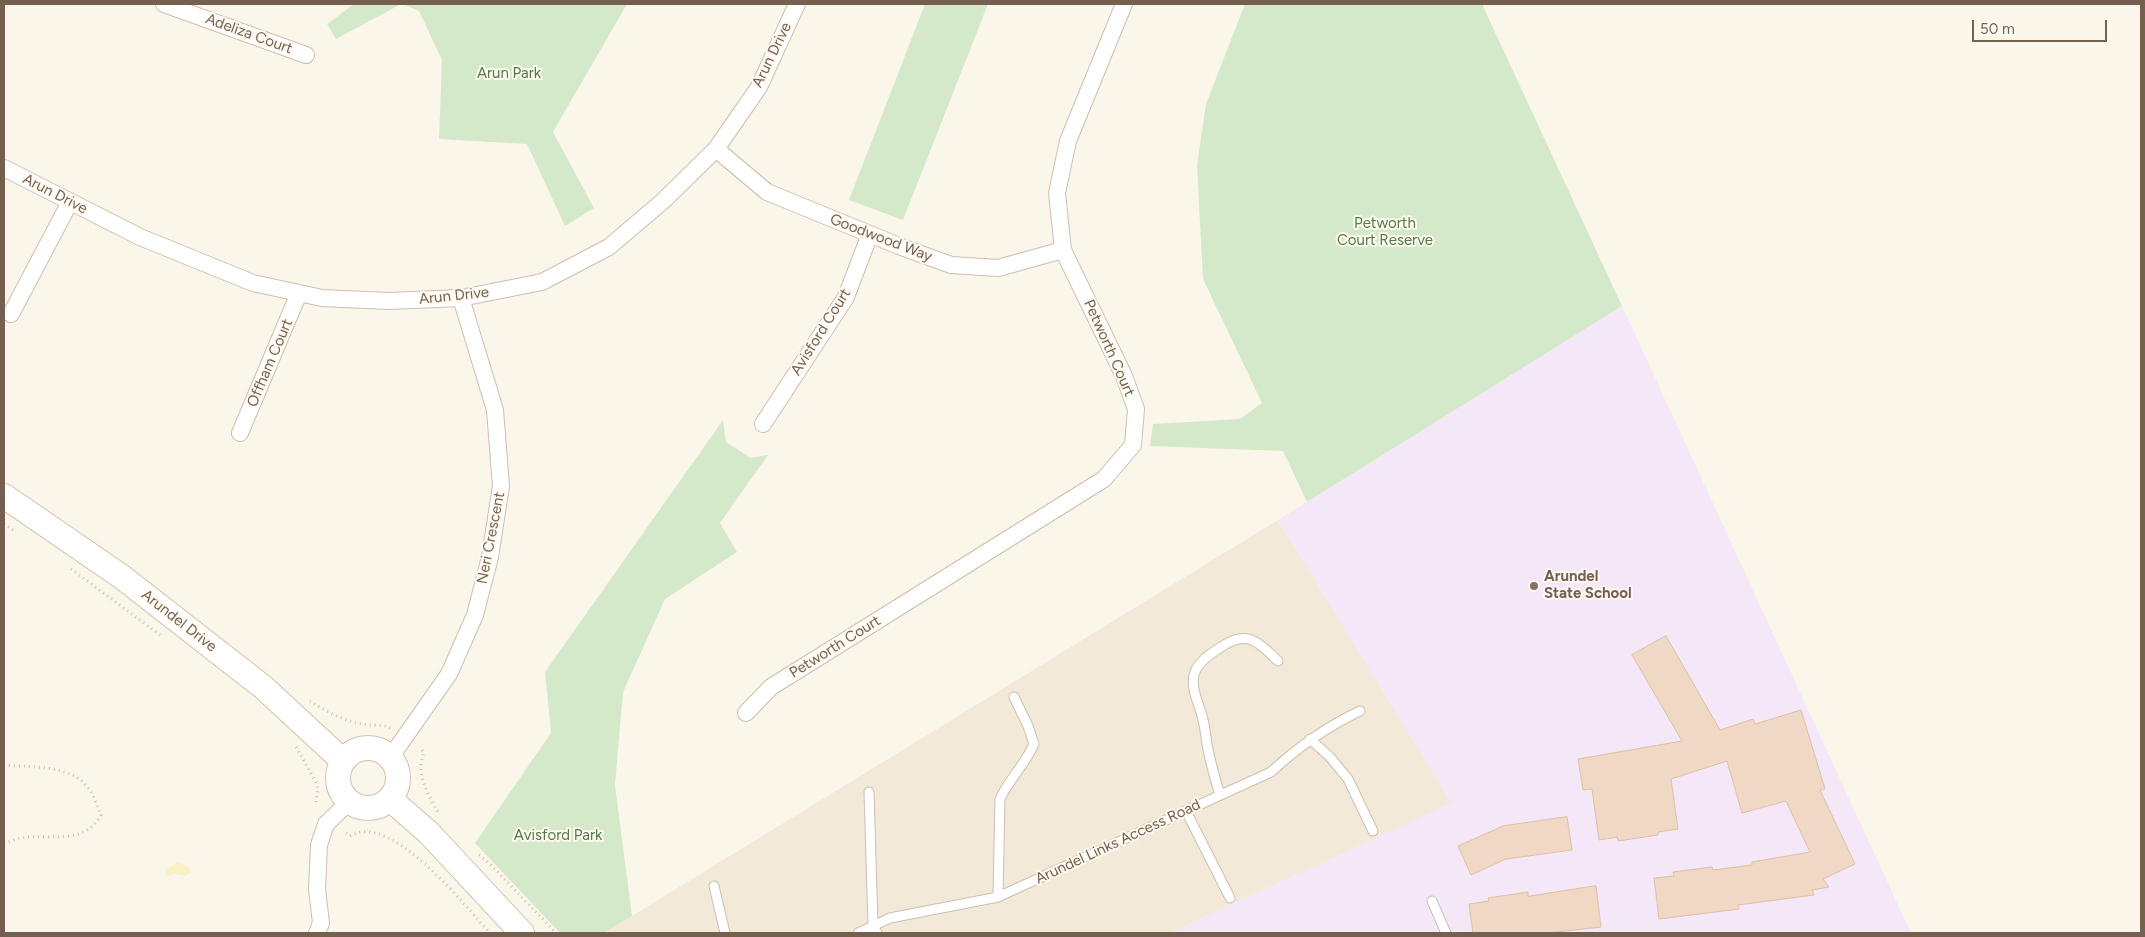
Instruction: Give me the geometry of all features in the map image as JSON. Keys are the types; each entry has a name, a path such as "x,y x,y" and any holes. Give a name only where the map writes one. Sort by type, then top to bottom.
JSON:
{"main road":[{"name":"Arundel Drive","path":"4,496 130,583 263,687 343,760"},
{"path":"371,748 382,751 396,767 398,778 396,789 390,799 381,805 370,808 358,807 349,802 341,793 338,782 338,771 343,760 356,751 371,748"},
{"path":"390,799 429,833 522,933"}],"street":[{"name":"Adeliza Court","path":"164,4 306,55"},
{"name":"Arun Drive","path":"4,168 140,237 253,283 322,298 389,301 461,298 542,282 609,247 663,200 716,149 759,86 797,4"},
{"name":"Petworth Court","path":"746,713 771,687 1104,479 1133,445 1136,410 1124,376 1063,250 1057,194 1068,141 1124,4"},
{"name":"Goodwood Way","path":"716,149 767,192 951,265 998,268 1063,250"},
{"path":"11,314 70,202"},
{"name":"Avisford Court","path":"762,424 846,297 870,234"},
{"name":"Offham Court","path":"240,433 299,293"},
{"name":"Neri Crescent","path":"390,758 449,674 475,615 491,548 501,486 495,410 461,298"},
{"path":"317,933 321,923 317,889 319,845 326,824 349,802"}],"lane":[{"path":"1220,795 1208,753 1203,719 1193,685 1195,671 1202,660 1240,638 1250,639 1259,644 1278,661"},
{"path":"998,897 1000,799 1005,789 1026,761 1034,744 1028,726 1014,697"},
{"name":"Arundel Links Access Road","path":"858,933 875,930 890,918 998,897 1270,772 1310,739 1336,722 1360,711"},
{"path":"1310,739 1330,757 1348,779 1373,831"},
{"path":"868,792 875,930"},
{"path":"1186,811 1230,898"},
{"path":"714,886 725,933"},
{"path":"1432,901 1446,933"}],"path":[{"path":"4,524 23,536"},
{"path":"70,568 167,640"},
{"path":"307,698 336,715 354,722 368,725 384,725 390,728"},
{"path":"294,744 317,784 316,802"},
{"path":"422,750 424,754 420,763 421,774 429,796 441,817"},
{"path":"4,765 39,766 72,776 85,783 101,815 96,824 84,833 73,836 25,837 4,844"},
{"path":"346,833 350,836 372,831 384,835 410,851 429,868 490,933"},
{"path":"476,854 489,863 556,933"}],"shaded area":[{"name":"Arundel State School","path":"1622,306 1911,933 1170,933 1451,803 1278,520"},
{"path":"1278,520 1452,803 1170,933 604,933"}],"green space":[{"path":"354,4 401,4 336,39 327,24"},
{"name":"Arun Park","path":"403,4 627,4 553,132 594,208 565,226 527,144 439,139 442,60 419,11"},
{"path":"925,4 988,4 903,220 849,200"},
{"name":"Petworth Court Reserve","path":"1245,4 1482,4 1622,306 1307,502 1283,451 1150,446 1153,424 1240,419 1262,403 1203,279 1197,165 1206,104"},
{"name":"Avisford Park","path":"723,420 726,442 751,458 768,455 720,523 737,552 665,599 623,692 615,785 632,916 604,933 560,933 475,843 551,733 545,672"}],"sand":[{"path":"177,862 189,867 191,872 186,876 176,874 167,876 166,870"}],"building":[{"path":"1666,636 1720,730 1753,719 1755,724 1801,710 1825,789 1820,790 1855,864 1823,879 1829,887 1812,890 1814,895 1738,905 1739,909 1659,919 1654,878 1674,876 1673,872 1712,867 1713,870 1752,865 1752,862 1810,852 1786,801 1742,813 1727,761 1671,779 1678,829 1658,832 1658,835 1618,841 1617,837 1599,840 1592,789 1583,790 1578,759 1682,741 1632,655"},
{"path":"1567,817 1572,850 1506,859 1471,875 1458,846 1503,826"},
{"path":"1596,886 1601,927 1547,933 1473,933 1469,904 1489,901 1488,898 1528,892 1528,896"}],"place":[{"name":"Arundel State School","path":"1534,586"}]}
